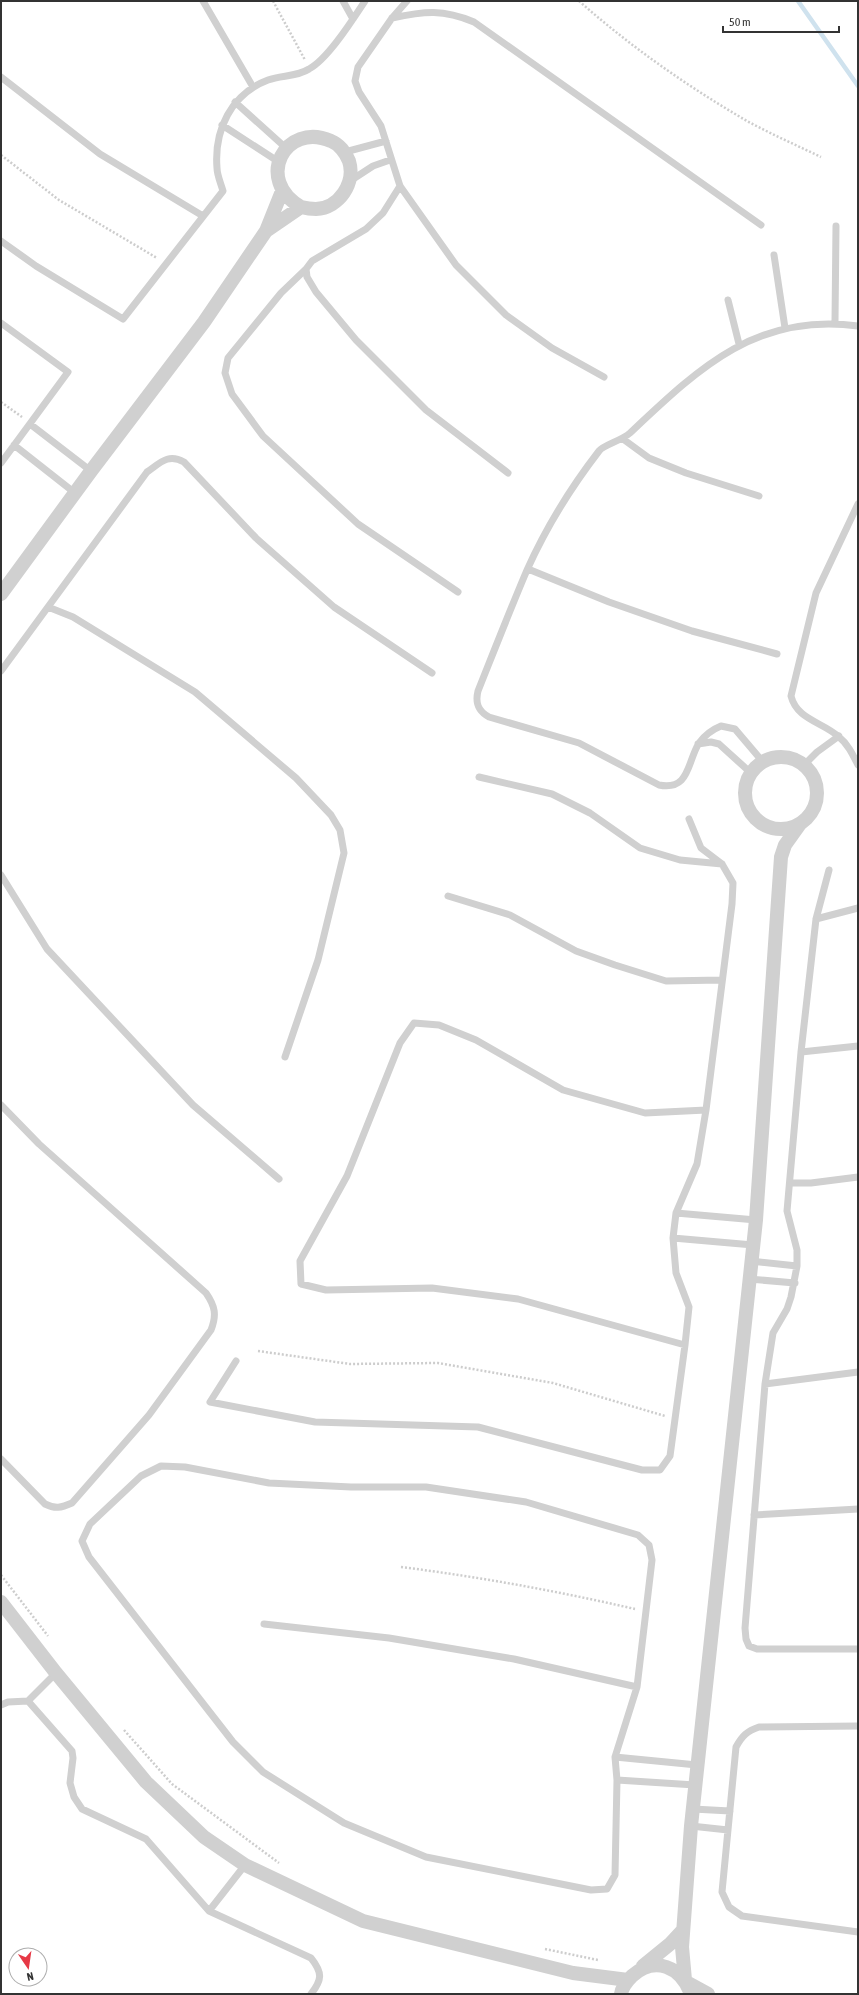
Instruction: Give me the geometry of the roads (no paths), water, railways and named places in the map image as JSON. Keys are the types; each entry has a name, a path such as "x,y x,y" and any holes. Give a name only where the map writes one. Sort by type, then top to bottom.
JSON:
{"street":[{"path":"310,136 323,137 335,143 344,152 349,161 350,181 343,195 331,205 316,209 301,207 290,201 282,191 277,177 279,162 286,148 297,140 310,136"},
{"path":"1,594 91,471 204,322 266,231 282,191"},
{"path":"266,231 301,207"},
{"path":"687,1985 682,1953 692,1809 748,1279 756,1220 781,857 785,845 800,824 812,812 817,796 814,778 804,765 794,759 784,757 773,758 763,762 751,772 744,792 746,805 753,816 772,834 778,845 781,857"},
{"path":"763,825 781,830 800,824"},
{"path":"1,1602 56,1673 146,1782 204,1837 245,1865 363,1921 573,1973 628,1980"},
{"path":"621,1994 628,1980 670,1944 683,1930"},
{"path":"641,1968 653,1965 665,1966 676,1972 687,1985 708,1994"}],"lane":[{"path":"203,1 253,87"},
{"path":"343,1 353,19"},
{"path":"1,241 36,266 123,319 223,191 217,169 217,147 226,114 235,102 253,87 269,80 298,74 310,69 328,51 365,1"},
{"path":"407,1 392,18 358,67 355,81 358,92 381,126 390,160 400,186 456,265 506,315 552,348 604,377"},
{"path":"392,18 420,12 442,12 460,16 474,22 761,225"},
{"path":"1,77 100,154 203,216"},
{"path":"235,102 286,148"},
{"path":"222,125 279,162"},
{"path":"344,152 386,141"},
{"path":"350,181 373,166 390,160"},
{"path":"400,186 383,213 366,229 321,254 281,293 228,358 225,373 232,394 263,436 358,524 458,592"},
{"path":"835,322 836,226"},
{"path":"774,255 785,328"},
{"path":"306,268 307,277 316,292 356,340 426,410 508,473"},
{"path":"728,300 739,344"},
{"path":"763,762 740,734 728,726 720,726 708,732 698,744 681,782 674,786 659,785 578,743 483,713 478,708 476,700 478,691 528,569 565,500 600,449 623,439 697,372 739,344 785,328 835,322 858,326"},
{"path":"1,323 68,372 1,463"},
{"path":"30,424 91,471"},
{"path":"623,439 649,458 686,473 759,496"},
{"path":"14,446 75,493"},
{"path":"1,671 147,472 165,460 176,458 184,462 256,538 334,607 432,673"},
{"path":"858,504 816,593 791,696 793,704 801,714 839,736 851,751 858,766"},
{"path":"528,569 609,602 692,631 777,654"},
{"path":"48,607 73,617 195,692 296,778 331,815 340,830 344,853 318,960 285,1058"},
{"path":"804,765 817,752 839,736"},
{"path":"698,744 711,742 719,744 751,772"},
{"path":"479,777 552,794 590,812 640,848 680,860 722,864"},
{"path":"236,1361 210,1402 315,1422 478,1427 642,1470 660,1470 670,1456 689,1307 676,1273 673,1238 676,1213 697,1164 706,1110 721,980 732,904 733,883 722,864 701,848 689,819"},
{"path":"828,870 816,919 801,1052 787,1211 797,1250 797,1266 795,1283 787,1309 773,1333 765,1384 745,1628 746,1639 749,1646 757,1649 858,1649"},
{"path":"1,875 46,949 193,1105 279,1179"},
{"path":"448,896 510,915 576,951 666,981 721,980"},
{"path":"816,919 858,908"},
{"path":"685,1345 518,1299 432,1288 326,1290 301,1284 300,1261 347,1176 400,1043 414,1023 439,1025 476,1040 563,1090 645,1113 706,1110"},
{"path":"801,1052 858,1046"},
{"path":"1,1105 39,1144 206,1293 213,1303 216,1314 211,1330 148,1415 72,1503 61,1508 53,1508 45,1504 1,1459"},
{"path":"790,1183 811,1183 858,1177"},
{"path":"676,1213 756,1220"},
{"path":"673,1238 753,1245"},
{"path":"751,1261 797,1266"},
{"path":"748,1279 795,1283"},
{"path":"765,1384 858,1372"},
{"path":"161,1466 185,1467 269,1483 351,1487 426,1487 526,1502 638,1535 649,1545 652,1560 637,1687 615,1757 617,1780 616,1875 607,1889 591,1890 426,1857 344,1823 263,1772 233,1742 89,1558 82,1541 90,1524 141,1476 161,1466"},
{"path":"754,1515 858,1509"},
{"path":"264,1624 390,1638 490,1655 637,1687"},
{"path":"1,1705 8,1702 28,1701 56,1673"},
{"path":"28,1701 72,1751 73,1758 70,1783 74,1797 82,1809 146,1839 209,1911 311,1958 319,1967 320,1983 311,1994"},
{"path":"858,1726 759,1727 749,1731 741,1738 736,1747 722,1892 729,1907 742,1916 858,1932"},
{"path":"615,1757 697,1765"},
{"path":"617,1780 695,1785"},
{"path":"692,1809 730,1811"},
{"path":"691,1826 728,1830"},
{"path":"209,1911 245,1865"}],"waterway":[{"path":"798,1 858,86"}]}
